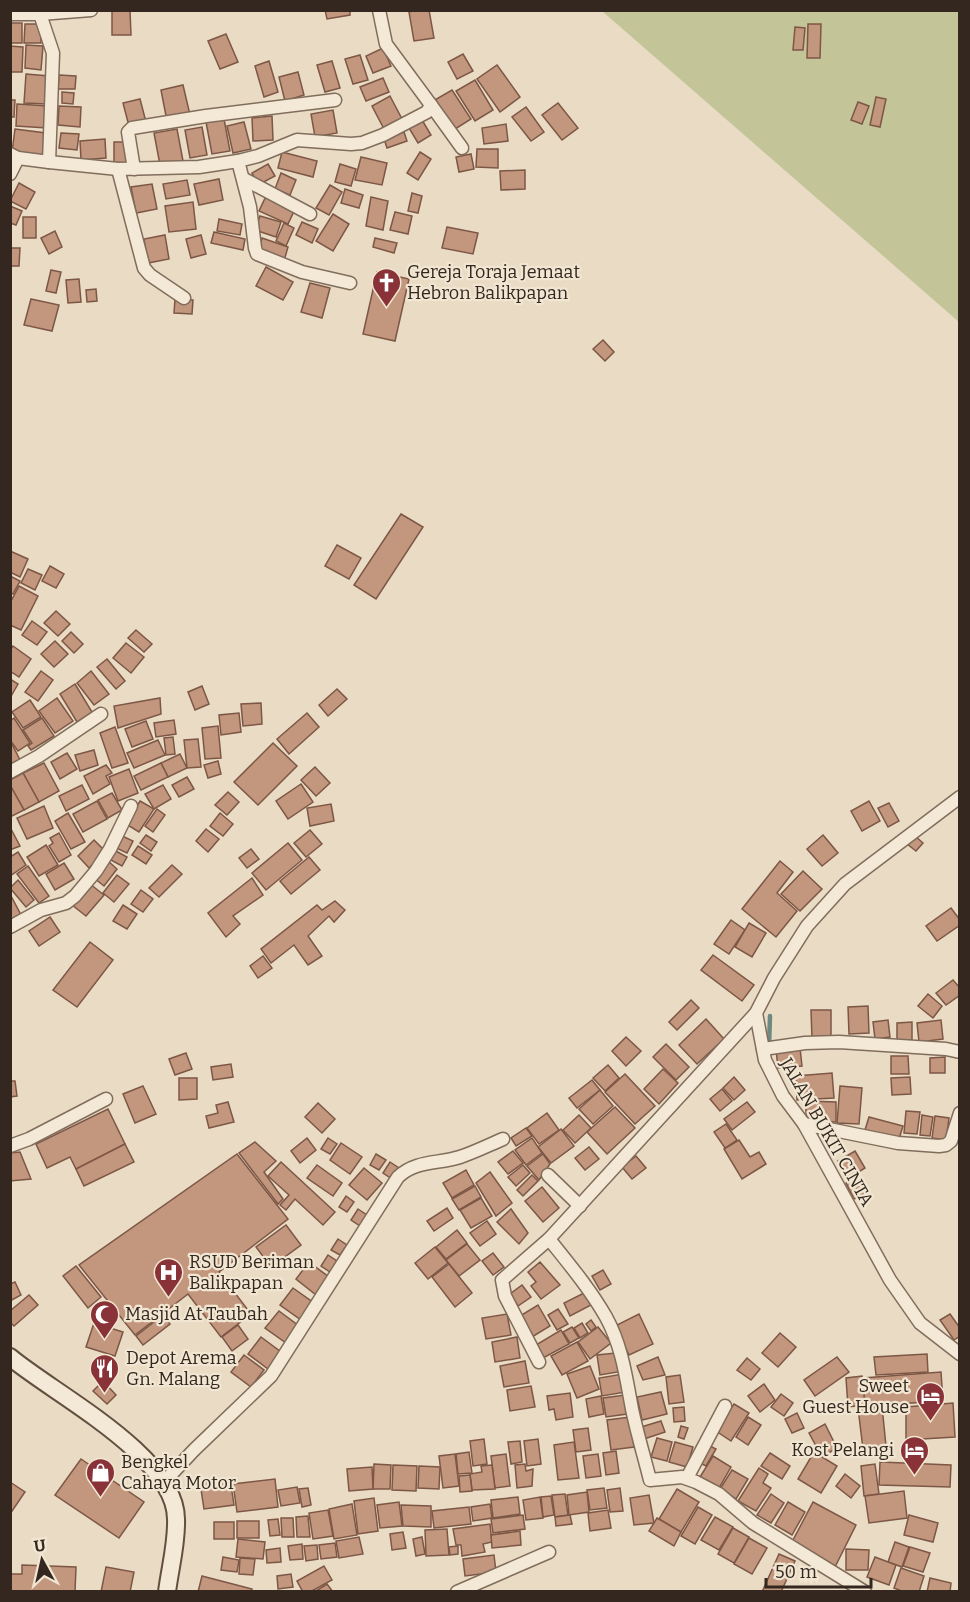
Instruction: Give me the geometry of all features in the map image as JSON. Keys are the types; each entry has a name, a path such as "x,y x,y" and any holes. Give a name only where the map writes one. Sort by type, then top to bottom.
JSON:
{"main road":[{"path":"10,1357 121,1437 150,1464 164,1482 177,1517 167,1592"}],"street":[{"path":"10,14 91,10"},
{"path":"380,10 386,44 462,148"},
{"path":"40,14 54,52 49,162"},
{"path":"134,170 128,132 132,128 335,100"},
{"path":"10,174 14,156 118,169 172,169 238,161 265,154 297,140 351,144 383,135 427,112 431,105"},
{"path":"238,161 250,207 257,254 296,270 350,283"},
{"path":"118,169 144,268 150,275 184,298"},
{"path":"243,179 310,214"},
{"path":"10,772 39,756 101,714"},
{"path":"539,1362 505,1296 501,1282 549,1239 756,1013 774,978 807,926 845,884 960,797"},
{"path":"10,927 41,910 66,903 75,896 96,871 110,849 131,806"},
{"name":"JALAN BUKIT CINTA","path":"756,1013 765,1059 783,1096 804,1124 890,1280 920,1323 960,1354"},
{"path":"763,1048 805,1042 839,1042 946,1049 960,1052"},
{"path":"10,1146 29,1139 106,1099"},
{"path":"804,1124 898,1143 939,1146 951,1141 960,1113"},
{"path":"164,1482 271,1376 398,1176 406,1169 416,1165 457,1158 503,1138"},
{"path":"548,1175 580,1206"},
{"path":"549,1239 585,1284 613,1332 623,1357 633,1411 650,1480 687,1478 719,1494 753,1523 865,1592"},
{"path":"687,1478 725,1406"},
{"path":"457,1592 549,1552"}],"green space":[{"path":"602,11 959,11 959,322"}],"building":[{"path":"112,10 130,10 131,35 112,35"},
{"path":"325,10 350,10 350,15 327,19"},
{"path":"429,10 434,38 414,41 409,12"},
{"path":"10,23 22,23 22,43 10,43"},
{"path":"25,24 41,24 41,43 24,43"},
{"path":"808,24 821,24 820,58 807,58"},
{"path":"795,27 805,28 803,50 793,50"},
{"path":"226,34 238,62 220,69 208,41"},
{"path":"26,45 43,46 41,70 25,68"},
{"path":"10,46 23,47 22,72 10,72"},
{"path":"383,48 391,66 373,73 366,56"},
{"path":"463,54 473,71 457,79 448,62"},
{"path":"360,55 368,80 353,84 345,59"},
{"path":"269,61 278,92 264,97 255,66"},
{"path":"332,61 340,88 325,92 317,65"},
{"path":"497,65 520,97 500,112 477,79"},
{"path":"298,72 304,95 285,101 279,77"},
{"path":"26,74 49,76 47,104 24,103"},
{"path":"59,75 76,76 75,89 58,89"},
{"path":"383,78 389,92 366,101 360,87"},
{"path":"475,80 493,110 475,121 456,91"},
{"path":"183,85 190,115 167,121 161,90"},
{"path":"452,90 471,119 452,131 433,101"},
{"path":"62,92 74,93 73,104 62,103"},
{"path":"390,96 402,119 384,129 372,106"},
{"path":"876,97 886,99 880,127 870,125"},
{"path":"140,99 146,122 129,126 123,103"},
{"path":"10,100 15,100 14,117 10,117"},
{"path":"858,102 869,106 862,124 851,120"},
{"path":"558,103 578,128 562,140 542,115"},
{"path":"17,104 48,106 47,128 16,126"},
{"path":"59,106 81,107 80,127 58,125"},
{"path":"526,107 544,132 531,141 512,117"},
{"path":"333,110 337,133 315,137 311,114"},
{"path":"272,116 273,140 253,141 252,118"},
{"path":"224,119 230,151 212,154 206,122"},
{"path":"422,120 431,135 418,143 409,128"},
{"path":"244,122 251,149 233,153 227,126"},
{"path":"506,124 508,141 484,144 482,128"},
{"path":"202,127 207,155 190,158 185,130"},
{"path":"15,129 46,133 44,155 12,152"},
{"path":"177,129 183,161 160,165 154,133"},
{"path":"404,132 407,141 387,148 384,139"},
{"path":"61,133 79,134 77,150 59,148"},
{"path":"105,139 106,158 81,160 80,141"},
{"path":"114,142 126,142 127,165 114,165"},
{"path":"477,149 498,149 498,168 476,167"},
{"path":"282,152 317,161 313,177 278,168"},
{"path":"420,152 431,159 418,180 407,173"},
{"path":"471,154 474,169 459,172 456,157"},
{"path":"361,157 387,163 382,185 355,180"},
{"path":"268,164 275,176 258,185 252,173"},
{"path":"340,164 356,169 351,186 335,182"},
{"path":"525,170 525,189 501,190 500,171"},
{"path":"281,173 296,180 290,195 275,189"},
{"path":"219,179 223,200 199,205 194,184"},
{"path":"187,180 190,195 166,199 163,184"},
{"path":"19,183 35,192 26,209 10,201"},
{"path":"152,184 157,209 136,213 131,187"},
{"path":"330,185 342,192 329,215 316,208"},
{"path":"345,189 363,195 359,208 341,203"},
{"path":"412,193 422,196 418,213 408,211"},
{"path":"267,194 296,207 288,224 259,211"},
{"path":"371,197 388,201 383,230 366,226"},
{"path":"193,202 196,229 169,232 165,206"},
{"path":"10,206 22,211 16,225 10,223"},
{"path":"395,212 412,216 408,234 390,230"},
{"path":"333,214 349,224 333,251 316,241"},
{"path":"260,216 281,222 276,237 255,230"},
{"path":"23,217 36,217 36,238 23,238"},
{"path":"219,219 242,224 240,235 217,231"},
{"path":"302,222 318,229 312,243 296,235"},
{"path":"284,223 294,228 286,246 276,241"},
{"path":"447,227 478,233 473,254 442,248"},
{"path":"55,231 62,247 49,254 41,238"},
{"path":"214,232 245,239 243,250 211,243"},
{"path":"165,235 169,259 148,263 144,239"},
{"path":"201,235 206,254 191,258 186,239"},
{"path":"262,238 288,247 284,261 258,252"},
{"path":"375,238 397,243 394,253 373,247"},
{"path":"10,248 20,248 19,266 10,266"},
{"path":"266,267 293,282 283,300 256,286"},
{"path":"51,270 61,272 56,293 46,291"},
{"name":"Gereja Toraja Jemaat Hebron Balikpapan","path":"377,272 409,279 395,341 363,334"},
{"path":"79,279 81,302 68,303 66,280"},
{"path":"310,283 330,288 322,318 301,312"},
{"path":"96,289 97,301 87,302 86,290"},
{"path":"31,299 59,305 52,331 24,325"},
{"path":"175,299 193,300 192,314 174,313"},
{"path":"603,340 614,352 605,361 593,349"},
{"path":"401,514 423,527 376,599 354,585"},
{"path":"337,545 361,558 349,579 325,566"},
{"path":"10,551 28,559 20,577 10,572"},
{"path":"50,566 64,574 56,588 42,581"},
{"path":"28,569 42,575 35,590 21,583"},
{"path":"10,576 20,581 13,594 10,592"},
{"path":"19,586 38,596 21,630 10,625 10,603"},
{"path":"56,611 70,624 58,636 44,623"},
{"path":"32,621 47,632 37,645 22,635"},
{"path":"136,630 152,644 144,652 128,638"},
{"path":"71,632 83,644 74,653 62,641"},
{"path":"55,641 68,654 54,667 41,654"},
{"path":"126,643 144,657 131,673 113,658"},
{"path":"13,646 31,659 19,677 10,671 10,650"},
{"path":"107,659 125,681 116,689 97,667"},
{"path":"41,671 53,680 38,701 25,692"},
{"path":"91,671 109,694 94,705 77,683"},
{"path":"10,679 18,684 10,698"},
{"path":"75,684 92,712 77,722 60,694"},
{"path":"202,686 209,704 195,710 188,692"},
{"path":"337,689 347,699 328,716 319,705"},
{"path":"57,698 73,721 55,733 39,711"},
{"path":"160,698 161,714 118,728 114,706"},
{"path":"30,700 41,717 23,728 12,712"},
{"path":"261,703 262,724 243,726 241,704"},
{"path":"239,713 241,732 221,735 219,715"},
{"path":"307,713 319,727 289,754 277,739"},
{"path":"14,718 30,743 18,751 10,740 10,721"},
{"path":"42,718 54,736 31,750 28,746 32,743 23,730"},
{"path":"174,720 176,734 156,737 154,723"},
{"path":"146,721 153,739 132,747 125,729"},
{"path":"218,726 221,758 205,759 202,728"},
{"path":"115,727 128,763 112,768 100,733"},
{"path":"173,737 175,754 166,755 164,738"},
{"path":"198,739 201,767 187,768 184,740"},
{"path":"158,740 165,755 134,768 127,753"},
{"path":"10,743 21,762 10,768"},
{"path":"273,743 297,766 258,805 234,782"},
{"path":"94,750 98,765 80,771 75,755"},
{"path":"67,753 77,769 60,779 51,762"},
{"path":"180,754 187,768 168,777 161,763"},
{"path":"218,761 221,774 208,778 204,765"},
{"path":"44,763 59,791 39,802 23,773"},
{"path":"161,763 168,777 141,790 134,776"},
{"path":"106,765 112,773 106,776 110,784 93,794 84,776"},
{"path":"315,767 330,783 316,796 301,780"},
{"path":"129,769 138,793 118,801 109,777"},
{"path":"23,773 39,802 24,810 10,785 10,780"},
{"path":"187,777 194,789 179,797 172,785"},
{"path":"301,784 313,802 288,819 276,801"},
{"path":"10,785 24,810 10,817"},
{"path":"82,785 89,799 66,811 59,796"},
{"path":"163,785 171,799 154,809 145,794"},
{"path":"228,792 239,802 227,815 215,805"},
{"path":"112,793 122,810 108,818 98,800"},
{"path":"97,801 107,819 83,832 73,814"},
{"path":"140,801 154,809 139,832 126,824"},
{"path":"869,801 880,821 862,831 851,811"},
{"path":"889,803 899,821 888,827 878,808"},
{"path":"331,804 334,821 310,826 307,808"},
{"path":"44,806 53,828 27,839 17,818"},
{"path":"157,809 165,815 153,832 145,826"},
{"path":"68,813 85,842 71,849 55,821"},
{"path":"220,813 233,824 223,836 210,826"},
{"path":"10,827 20,846 10,850"},
{"path":"206,829 219,839 208,852 196,841"},
{"path":"310,830 322,844 306,857 294,843"},
{"path":"59,833 71,855 59,862 49,846 53,843 50,838"},
{"path":"120,835 133,841 127,853 114,847"},
{"path":"146,835 157,842 151,851 140,843"},
{"path":"823,835 838,853 822,866 807,849"},
{"path":"915,836 923,843 916,851 907,844"},
{"path":"94,840 106,852 89,868 78,856"},
{"path":"288,843 302,860 266,890 252,873"},
{"path":"46,845 58,865 39,876 27,857"},
{"path":"138,846 152,855 146,864 132,855"},
{"path":"251,849 259,859 247,868 239,858"},
{"path":"114,850 127,857 122,866 109,859"},
{"path":"18,852 26,865 10,876 10,857"},
{"path":"309,857 320,870 291,894 280,881"},
{"path":"108,861 117,869 104,886 94,878"},
{"path":"780,861 793,872 777,893 797,911 776,937 742,909"},
{"path":"64,863 74,879 55,890 46,874"},
{"path":"172,865 182,874 159,897 149,888"},
{"path":"28,866 49,896 39,903 17,874"},
{"path":"803,871 822,889 800,911 781,894"},
{"path":"117,875 129,884 114,902 103,893"},
{"path":"252,878 263,895 233,916 240,924 226,937 208,913"},
{"path":"18,880 34,900 26,907 10,888"},
{"path":"90,884 104,895 86,916 72,905"},
{"path":"141,890 153,899 143,912 131,904"},
{"path":"10,894 21,915 10,920"},
{"path":"335,901 345,910 334,922 329,916 308,936 322,956 308,965 294,945 271,963 261,949 317,905 322,910"},
{"path":"123,905 137,914 127,929 113,921"},
{"path":"951,908 960,920 960,925 937,941 926,926"},
{"path":"50,917 60,932 39,946 29,931"},
{"path":"731,920 745,930 729,954 714,944"},
{"path":"749,923 766,933 752,957 735,947"},
{"path":"90,942 113,960 77,1007 53,990"},
{"path":"713,955 754,985 742,1001 701,970"},
{"path":"263,956 272,968 258,978 250,966"},
{"path":"953,980 960,988 960,995 946,1005 936,993"},
{"path":"928,994 942,1006 933,1018 918,1006"},
{"path":"691,1000 699,1008 677,1030 669,1022"},
{"path":"868,1006 869,1033 849,1034 848,1007"},
{"path":"811,1010 831,1010 831,1039 812,1039"},
{"path":"706,1019 724,1039 697,1064 679,1045"},
{"path":"888,1020 890,1037 875,1039 873,1022"},
{"path":"941,1020 943,1039 919,1042 917,1023"},
{"path":"912,1022 912,1040 897,1040 897,1023"},
{"path":"626,1037 641,1051 626,1066 612,1051"},
{"path":"666,1044 689,1067 676,1080 653,1057"},
{"path":"800,1048 802,1066 778,1068 776,1049"},
{"path":"186,1053 192,1069 175,1075 169,1059"},
{"path":"891,1056 908,1056 909,1074 891,1074"},
{"path":"945,1057 945,1073 930,1073 930,1058"},
{"path":"231,1064 233,1077 213,1080 211,1067"},
{"path":"608,1065 619,1078 605,1091 593,1078"},
{"path":"663,1069 678,1083 659,1104 644,1089"},
{"path":"832,1073 834,1098 797,1100 796,1076"},
{"path":"625,1074 655,1106 635,1124 605,1092"},
{"path":"734,1077 745,1090 734,1100 723,1088"},
{"path":"910,1077 911,1094 892,1095 891,1078"},
{"path":"179,1078 197,1078 197,1099 179,1100"},
{"path":"592,1080 600,1090 577,1108 569,1098"},
{"path":"10,1081 15,1081 17,1096 10,1097"},
{"path":"143,1086 156,1114 135,1123 123,1094"},
{"path":"840,1086 862,1088 859,1124 837,1123"},
{"path":"722,1089 732,1101 720,1111 710,1099"},
{"path":"600,1090 613,1106 593,1124 579,1109"},
{"path":"806,1101 836,1102 836,1122 806,1121"},
{"path":"228,1102 234,1122 209,1128 206,1116 218,1113 216,1105"},
{"path":"747,1102 755,1112 732,1130 724,1119"},
{"path":"318,1103 335,1119 322,1133 305,1117"},
{"path":"615,1107 635,1128 607,1154 587,1132"},
{"path":"108,1109 125,1144 76,1169 70,1157 47,1168 36,1144"},
{"path":"906,1111 920,1112 917,1134 904,1133"},
{"path":"547,1113 559,1130 539,1144 527,1128"},
{"path":"579,1115 591,1128 575,1143 563,1130"},
{"path":"922,1115 933,1117 930,1136 920,1135"},
{"path":"935,1116 949,1118 946,1140 932,1138"},
{"path":"869,1117 903,1126 899,1139 865,1130"},
{"path":"726,1124 737,1140 725,1148 714,1132"},
{"path":"526,1128 532,1136 516,1146 511,1138"},
{"path":"561,1129 574,1146 551,1163 538,1147"},
{"path":"307,1138 316,1150 300,1163 291,1151"},
{"path":"328,1138 337,1144 330,1154 321,1149"},
{"path":"532,1138 542,1153 526,1165 515,1150"},
{"path":"739,1140 750,1157 759,1152 766,1164 742,1179 724,1149"},
{"path":"255,1142 276,1161 264,1172 283,1199 278,1204 239,1153"},
{"path":"341,1143 362,1157 350,1174 330,1160"},
{"path":"125,1144 134,1162 84,1186 76,1169"},
{"path":"589,1147 599,1159 585,1170 575,1158"},
{"path":"513,1151 523,1163 508,1174 498,1162"},
{"path":"855,1151 865,1168 849,1178 838,1161"},
{"path":"20,1152 31,1179 10,1181 10,1153"},
{"path":"237,1154 288,1219 219,1272 251,1314 221,1337 188,1294 135,1335 79,1265"},
{"path":"376,1154 386,1160 379,1170 370,1165"},
{"path":"543,1154 550,1164 539,1180 527,1166"},
{"path":"636,1156 646,1168 632,1179 622,1167"},
{"path":"281,1162 335,1212 323,1225 295,1199 286,1210 280,1205 289,1195 268,1176"},
{"path":"390,1162 399,1168 392,1179 383,1173"},
{"path":"317,1165 342,1183 333,1196 307,1178"},
{"path":"523,1165 530,1173 516,1186 508,1177"},
{"path":"364,1168 382,1183 367,1200 349,1185"},
{"path":"466,1170 474,1185 452,1198 443,1183"},
{"path":"490,1172 512,1203 496,1216 476,1183"},
{"path":"532,1175 538,1181 523,1196 517,1190"},
{"path":"859,1177 867,1193 854,1199 846,1183"},
{"path":"475,1186 481,1197 459,1210 452,1199"},
{"path":"542,1187 559,1208 543,1222 525,1201"},
{"path":"346,1196 354,1202 347,1212 339,1207"},
{"path":"481,1198 492,1216 471,1228 460,1210"},
{"path":"447,1208 453,1218 434,1231 427,1221"},
{"path":"358,1209 367,1215 360,1226 351,1220"},
{"path":"511,1209 528,1233 519,1244 497,1222"},
{"path":"487,1221 496,1234 480,1246 470,1233"},
{"path":"286,1225 301,1245 271,1267 256,1247"},
{"path":"457,1230 467,1243 446,1259 436,1247"},
{"path":"338,1239 347,1245 340,1255 331,1250"},
{"path":"467,1244 480,1260 459,1276 446,1260"},
{"path":"435,1247 448,1263 428,1279 415,1263"},
{"path":"493,1253 504,1267 493,1275 482,1261"},
{"path":"328,1255 337,1261 330,1272 321,1266"},
{"path":"309,1262 329,1277 316,1295 296,1279"},
{"path":"540,1262 560,1285 541,1299 531,1286 536,1282 528,1272"},
{"path":"449,1264 472,1293 455,1307 432,1277"},
{"path":"76,1266 101,1297 88,1308 63,1276"},
{"path":"603,1270 611,1284 600,1290 592,1276"},
{"path":"15,1282 21,1295 10,1301 10,1284"},
{"path":"522,1285 531,1297 518,1306 510,1294"},
{"path":"293,1288 314,1303 301,1320 280,1305"},
{"path":"586,1292 593,1304 570,1316 564,1303"},
{"path":"29,1295 38,1305 14,1326 10,1322 10,1311"},
{"path":"538,1305 550,1326 532,1337 520,1316"},
{"path":"558,1309 568,1324 557,1330 548,1315"},
{"path":"279,1311 299,1326 286,1343 265,1328"},
{"path":"507,1314 511,1335 486,1339 482,1318"},
{"path":"639,1314 653,1344 629,1355 615,1326"},
{"path":"950,1314 960,1328 960,1336 954,1340 940,1320"},
{"path":"163,1315 170,1324 143,1345 136,1336"},
{"path":"591,1320 596,1327 591,1331 586,1324"},
{"name":"Masjid At Taubah","path":"94,1323 123,1332 115,1356 86,1347"},
{"path":"582,1323 588,1333 580,1338 574,1328"},
{"path":"238,1325 248,1339 232,1351 222,1337"},
{"path":"572,1327 579,1338 570,1343 563,1332"},
{"path":"598,1327 611,1343 590,1359 578,1342"},
{"path":"561,1330 569,1344 543,1358 536,1345"},
{"path":"780,1333 796,1347 778,1367 762,1353"},
{"path":"261,1337 281,1352 268,1369 248,1354"},
{"path":"517,1337 520,1358 495,1362 492,1342"},
{"path":"577,1342 588,1361 562,1375 551,1356"},
{"path":"616,1353 618,1372 600,1375 597,1355"},
{"path":"927,1354 928,1372 876,1375 874,1357"},
{"path":"244,1355 264,1370 251,1387 231,1372"},
{"path":"658,1357 665,1375 643,1380 637,1366"},
{"path":"837,1357 849,1372 815,1396 804,1380"},
{"path":"747,1358 760,1369 751,1380 737,1370"},
{"path":"525,1361 529,1383 504,1387 500,1366"},
{"path":"590,1366 599,1389 577,1398 567,1374"},
{"path":"941,1372 943,1401 865,1406 863,1378"},
{"path":"623,1374 626,1392 602,1396 599,1378"},
{"path":"680,1375 684,1402 669,1404 666,1377"},
{"path":"862,1376 865,1405 848,1407 846,1378"},
{"name":"Depot Arema Gn. Malang","path":"103,1381 116,1395 107,1404 93,1391"},
{"path":"764,1384 775,1400 760,1412 748,1396"},
{"path":"531,1386 535,1407 510,1411 507,1390"},
{"path":"661,1392 667,1414 642,1420 637,1397"},
{"path":"570,1393 573,1417 556,1420 554,1409 549,1410 547,1396"},
{"path":"781,1394 793,1403 784,1416 771,1407"},
{"path":"625,1395 627,1414 606,1417 603,1398"},
{"path":"601,1396 604,1414 589,1417 586,1399"},
{"name":"Sweet Guest House","path":"953,1403 955,1437 906,1440 906,1407"},
{"path":"734,1404 749,1413 731,1441 716,1431"},
{"path":"882,1406 886,1446 863,1449 858,1408"},
{"path":"684,1407 685,1421 674,1422 673,1408"},
{"path":"797,1413 804,1428 792,1433 785,1419"},
{"path":"630,1417 634,1447 611,1450 607,1420"},
{"path":"748,1417 761,1425 748,1445 736,1437"},
{"path":"661,1421 665,1432 644,1439 641,1427"},
{"path":"825,1424 837,1448 822,1457 809,1433"},
{"path":"681,1426 688,1428 684,1439 678,1437"},
{"path":"588,1428 591,1450 576,1452 573,1430"},
{"path":"657,1438 672,1442 667,1461 651,1457"},
{"path":"484,1439 487,1464 473,1466 470,1441"},
{"path":"538,1439 541,1464 527,1466 524,1441"},
{"path":"520,1441 522,1462 511,1464 508,1442"},
{"path":"574,1442 579,1478 558,1480 554,1445"},
{"path":"675,1442 693,1447 687,1467 669,1462"},
{"path":"706,1444 716,1449 706,1466 696,1461"},
{"path":"616,1451 619,1473 606,1475 603,1453"},
{"path":"469,1452 472,1473 458,1474 456,1454"},
{"path":"814,1452 837,1466 821,1493 798,1479"},
{"path":"770,1453 790,1466 782,1479 761,1466"},
{"path":"455,1454 459,1486 443,1488 439,1456"},
{"path":"506,1454 510,1486 495,1488 491,1456"},
{"path":"598,1454 601,1476 586,1478 583,1456"},
{"path":"713,1456 731,1467 719,1488 700,1477"},
{"name":"Bengkel Cahaya Motor","path":"81,1459 144,1502 119,1538 55,1495"},
{"name":"Kost Pelangi","path":"880,1462 951,1465 950,1487 879,1485"},
{"path":"374,1464 391,1465 390,1489 373,1489"},
{"path":"525,1464 526,1471 533,1469 532,1486 517,1488 515,1465"},
{"path":"875,1464 879,1494 864,1496 861,1466"},
{"path":"393,1465 417,1466 416,1491 392,1490"},
{"path":"492,1465 495,1489 472,1490 470,1474 482,1472 481,1466"},
{"path":"419,1466 440,1467 439,1489 418,1488"},
{"path":"372,1467 373,1489 349,1491 347,1469"},
{"path":"759,1468 768,1474 763,1483 771,1488 756,1511 738,1501"},
{"path":"732,1470 748,1479 736,1499 720,1489"},
{"path":"845,1474 860,1486 851,1498 836,1486"},
{"path":"470,1475 472,1491 460,1492 459,1476"},
{"path":"230,1479 234,1505 204,1509 200,1483"},
{"path":"275,1479 278,1507 237,1512 233,1484"},
{"path":"10,1482 25,1492 10,1514"},
{"path":"297,1487 300,1503 281,1506 278,1490"},
{"path":"308,1488 311,1505 302,1507 299,1489"},
{"path":"604,1488 607,1508 590,1510 587,1490"},
{"path":"620,1488 623,1511 610,1512 607,1490"},
{"path":"677,1489 699,1502 681,1532 659,1519"},
{"path":"904,1491 907,1518 869,1523 865,1496"},
{"path":"587,1492 589,1512 569,1515 567,1495"},
{"path":"565,1494 568,1515 555,1517 552,1495"},
{"path":"771,1494 784,1503 771,1523 757,1515"},
{"path":"649,1495 654,1523 634,1525 630,1498"},
{"path":"551,1496 554,1515 543,1517 541,1497"},
{"path":"518,1497 520,1514 493,1518 491,1500"},
{"path":"540,1497 543,1518 526,1520 523,1500"},
{"path":"374,1498 378,1531 358,1534 354,1501"},
{"path":"399,1502 402,1526 380,1528 377,1505"},
{"path":"788,1502 805,1512 792,1535 775,1525"},
{"path":"813,1502 856,1525 835,1567 792,1542"},
{"path":"352,1504 357,1535 334,1539 329,1509"},
{"path":"490,1504 492,1518 473,1521 471,1507"},
{"path":"401,1505 431,1506 431,1527 403,1526"},
{"path":"469,1507 471,1524 434,1528 432,1511"},
{"path":"698,1507 712,1515 695,1544 681,1536"},
{"path":"328,1510 333,1536 313,1539 309,1513"},
{"path":"608,1510 611,1528 590,1531 588,1513"},
{"path":"523,1515 525,1529 493,1533 491,1519"},
{"path":"570,1515 572,1524 556,1526 555,1517"},
{"path":"909,1515 938,1523 933,1542 904,1535"},
{"path":"308,1516 310,1537 297,1537 296,1517"},
{"path":"715,1517 733,1527 719,1550 701,1540"},
{"path":"281,1518 293,1518 294,1537 282,1537"},
{"path":"657,1518 681,1532 674,1546 649,1531"},
{"path":"278,1519 280,1535 270,1536 268,1520"},
{"path":"237,1521 259,1521 259,1538 237,1538"},
{"path":"214,1522 234,1522 234,1539 214,1539"},
{"path":"490,1524 492,1542 483,1544 485,1552 462,1556 461,1545 456,1545 453,1529"},
{"path":"733,1528 749,1537 734,1563 718,1554"},
{"path":"447,1529 449,1555 426,1556 425,1530"},
{"path":"520,1531 521,1545 492,1548 491,1535"},
{"path":"403,1532 406,1548 392,1550 390,1534"},
{"path":"359,1537 363,1554 339,1558 336,1541"},
{"path":"422,1537 425,1554 416,1556 413,1539"},
{"path":"749,1538 767,1548 752,1574 734,1564"},
{"path":"238,1539 265,1542 263,1559 236,1557"},
{"path":"895,1542 909,1547 902,1567 888,1562"},
{"path":"335,1543 337,1557 321,1559 319,1545"},
{"path":"302,1544 303,1559 290,1560 288,1546"},
{"path":"317,1545 318,1559 306,1561 304,1546"},
{"path":"458,1546 458,1554 450,1555 449,1547"},
{"path":"910,1547 930,1553 923,1572 903,1566"},
{"path":"280,1548 281,1562 267,1563 266,1550"},
{"path":"846,1549 869,1550 868,1570 846,1570"},
{"path":"779,1554 795,1561 781,1592 762,1592"},
{"path":"494,1555 496,1572 465,1576 463,1559"},
{"path":"223,1557 239,1560 237,1572 221,1570"},
{"path":"875,1557 896,1565 889,1585 867,1577"},
{"path":"240,1558 255,1559 253,1575 239,1574"},
{"path":"22,1565 76,1567 75,1592 10,1592 10,1574 22,1574"},
{"path":"324,1566 332,1580 310,1592 303,1592 297,1581"},
{"path":"106,1567 134,1572 130,1592 101,1592"},
{"path":"901,1568 924,1576 919,1592 904,1592 894,1588"},
{"path":"291,1574 293,1587 278,1589 277,1576"},
{"path":"202,1576 252,1589 251,1592 198,1592"},
{"path":"930,1578 951,1583 950,1592 927,1592"},
{"path":"327,1584 333,1592 316,1591"}],"waterway":[{"path":"769,1047 770,1016"}],"place":[{"name":"Gereja Toraja Jemaat Hebron Balikpapan","path":"386,308"},
{"name":"RSUD Beriman Balikpapan","path":"168,1298"},
{"name":"Masjid At Taubah","path":"104,1340"},
{"name":"Depot Arema Gn. Malang","path":"105,1394"},
{"name":"Sweet Guest House","path":"930,1422"},
{"name":"Kost Pelangi","path":"915,1476"},
{"name":"Bengkel Cahaya Motor","path":"100,1498"}]}
